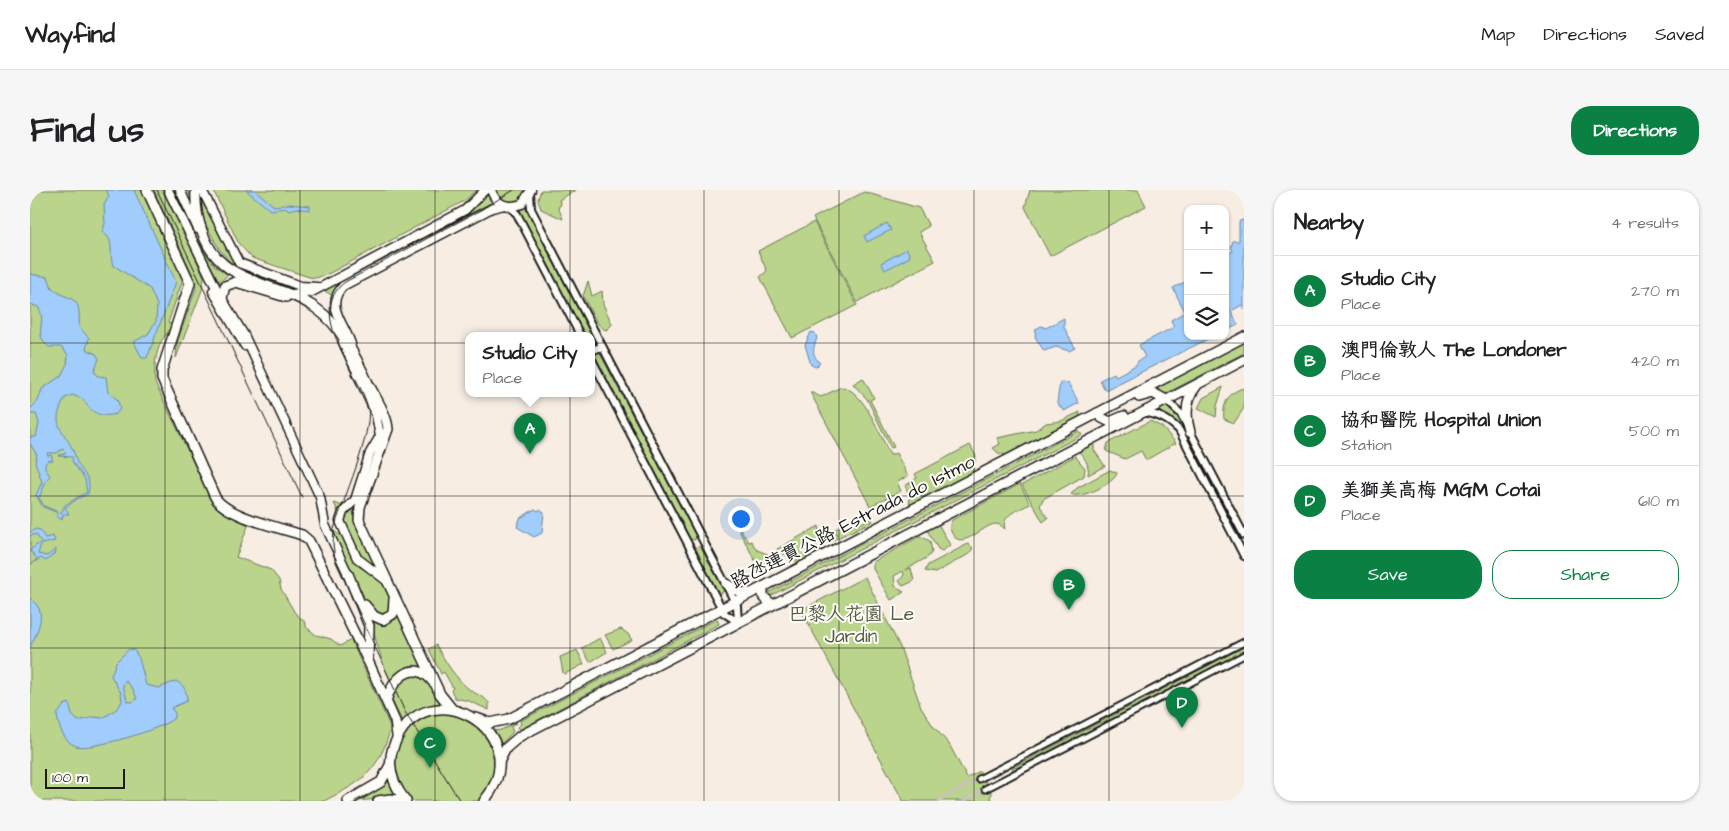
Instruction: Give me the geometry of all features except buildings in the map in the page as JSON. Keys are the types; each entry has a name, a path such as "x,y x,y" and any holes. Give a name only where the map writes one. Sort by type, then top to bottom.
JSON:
{"main road":[{"path":"147,190 190,283 162,370 162,379 215,497 221,505 302,535 308,540 395,720 397,736"},
{"path":"168,190 200,257 244,335 320,498 325,525 348,574 369,626 369,663"},
{"path":"180,190 218,261 238,275 294,296 316,308 336,327 353,353 388,425 387,433 359,515 387,581 443,700 452,709"},
{"path":"196,190 197,215 204,238"},
{"path":"202,190 239,262 300,286 311,288 330,282"},
{"path":"220,295 225,286 236,282 275,295 294,296 308,293 465,210 485,190"},
{"path":"491,190 494,198 506,206"},
{"path":"353,353 351,342 334,306 336,295 343,286 492,208 522,204 531,191"},
{"path":"200,257 219,304 257,364"},
{"path":"220,295 225,279 238,275"},
{"path":"342,336 342,340 376,415 380,436 370,453 355,500 343,512 340,521 357,558 387,581"},
{"name":"路氹連貫公路 Estrada do Istmo","path":"452,709 490,723 509,719 1244,337"},
{"name":"路氹連貫公路 Estrada do Istmo","path":"499,762 506,748 520,736 1244,360"},
{"path":"1190,432 1187,417 1188,403 1193,390 1199,383"},
{"path":"1115,404 1125,404 1149,393 1157,394 1166,400"},
{"path":"1097,413 1110,422 1130,413 1143,412"},
{"path":"348,574 369,612 376,618 387,619 393,614 395,606 394,595"},
{"path":"726,584 742,592 751,593"},
{"path":"763,587 763,596 772,605"},
{"path":"386,701 393,683 401,675 408,672 422,673 436,684"},
{"path":"348,801 381,782 390,763 392,749 397,736 405,725 421,713 439,708 452,709"},
{"path":"476,718 493,738 499,762 497,778 490,797 484,801"},
{"path":"390,763 394,783 404,801"},
{"path":"378,801 390,799 404,801"}],"street":[{"path":"531,191 531,209 595,332"},
{"path":"506,206 516,214 578,332"},
{"path":"595,333 735,602 738,622"},
{"path":"595,349 603,348"},
{"path":"595,366 722,608 727,616 738,622"},
{"path":"1166,400 1181,414 1244,535"},
{"path":"1143,412 1157,414 1179,430 1244,556"},
{"path":"1211,492 1219,488"},
{"path":"689,545 698,544 702,538"},
{"path":"979,779 1244,642"},
{"path":"985,790 1244,655"}],"green space":[{"path":"30,190 141,190 183,279 168,323 173,324 162,340 156,356 155,383 212,501 222,509 250,521 236,557 271,570 279,580 281,589 295,613 306,623 306,627 316,635 331,639 340,646 351,640 389,724 386,743 381,755 369,772 354,785 324,801 30,801"},
{"path":"154,190 165,190 204,277 202,290 176,358 177,343 196,288 195,280"},
{"path":"187,190 198,190 200,193 236,265 299,289 244,272 230,262 218,247"},
{"path":"213,190 476,190 464,201 330,273 316,278 252,258 239,244"},
{"path":"495,190 526,190 521,199 511,203 500,199"},
{"path":"541,190 576,190 559,200 561,205 558,207 563,219 541,209 538,199"},
{"path":"1030,190 1138,190 1146,206 1050,256 1025,207"},
{"path":"486,192 494,204 344,281 333,296 323,290 472,209"},
{"path":"864,192 919,208 929,226 919,232 935,261 857,302 813,218"},
{"path":"524,205 590,332 583,332 518,209"},
{"path":"814,222 857,305 792,338 760,277 767,271 758,251"},
{"path":"199,242 214,265 228,275 219,282"},
{"path":"588,281 592,296 602,291 603,304 612,324 608,329 605,330 597,323 583,296"},
{"path":"1244,342 1244,353 1161,396 1153,390"},
{"path":"598,350 696,535 695,540 690,539 595,353"},
{"path":"863,378 874,398 870,400 894,447 891,448 867,399 853,384"},
{"path":"841,387 849,389 864,404 890,455 896,453 908,476 897,482 901,491 870,506 810,392 821,397"},
{"path":"1223,387 1217,406 1216,417 1198,408 1203,398"},
{"path":"1244,388 1244,408 1234,423 1224,419 1225,403 1234,392"},
{"path":"1167,406 1179,416 1214,484 1212,486 1177,422 1158,410"},
{"path":"1080,412 1079,417 1006,455 998,453 993,448 1000,444 997,438 1036,430 1046,423 1061,421"},
{"path":"1150,421 1162,427 1176,443 1146,460 1141,451 1125,459 1106,451 1108,443"},
{"path":"1079,431 1082,435 768,597 766,594"},
{"path":"1094,440 1094,450 1105,466 1088,475 1086,460 1075,449"},
{"path":"970,445 976,456 973,472 909,508 910,496 905,486 917,478 915,474"},
{"path":"1075,456 1085,468 1084,476 1043,499 1040,506 1048,518 1043,522 1022,485"},
{"path":"1110,470 1117,473 1104,486 1082,495 1071,494 1077,488"},
{"path":"1020,484 1030,504 1008,516 1004,524 1005,529 995,524 965,539 960,540 955,537 950,528 952,520"},
{"path":"334,503 352,509 381,573 357,554"},
{"path":"871,518 873,521 829,542 827,541 837,535 835,529 852,521 855,526"},
{"path":"736,520 748,542 751,541 757,550 775,557 758,566 734,521"},
{"path":"937,522 950,545 942,551 938,549 927,530 927,527"},
{"path":"819,526 820,533 816,545 821,553 799,566 794,558 778,552 777,549"},
{"path":"332,530 342,536 358,566 381,580 392,604 392,609 385,615 376,614 367,603"},
{"path":"920,536 930,541 932,552 928,557 905,570 911,568 914,581 903,586 899,581 904,575 903,571 894,576 895,586 904,592 891,600 873,569 873,562"},
{"path":"968,544 973,548 969,554 935,573 925,571 928,565"},
{"path":"700,546 724,591 719,594 695,548"},
{"name":"巴黎人花園 Le Jardin","path":"865,577 900,647 921,707 933,726 949,744 967,778 980,771 992,794 990,797 992,801 903,801 801,610"},
{"path":"368,614 394,618 398,614 425,671 406,671 398,675 391,682"},
{"path":"717,619 719,624 519,730 517,727 521,724 520,721"},
{"path":"621,629 632,640 613,649 605,635"},
{"path":"600,638 607,652 590,662 582,648"},
{"path":"436,645 455,675 470,690 483,697 489,703 489,710 469,701 455,698 451,690 453,688 444,672 441,674 429,649"},
{"path":"1244,647 1244,651 1013,770 1012,768"},
{"path":"577,650 584,664 565,674 563,673 560,657"},
{"path":"409,675 421,677 429,683 440,703 417,710 402,721 394,706 392,695 396,687"},
{"path":"441,712 462,715 476,722 485,731 491,742 494,754 492,779 487,791 479,801 412,801 399,783 395,762 399,742 404,732 419,719"},
{"path":"517,722 511,727 513,732 500,745 492,731 501,730"},
{"path":"388,777 397,798 353,801"}],"water":[{"path":"106,190 134,190 176,282 147,358 142,358 134,342 148,334 156,321 157,305 150,289 113,265 109,239 102,232 105,224 104,205 109,196"},
{"path":"246,190 255,190 274,206 288,204 310,206 310,210 296,208 289,210 287,208 270,210"},
{"path":"1244,220 1244,309 1242,305 1231,311 1238,325 1229,329 1229,253 1233,251 1231,247 1233,241 1239,241 1239,221"},
{"path":"887,223 891,230 867,242 864,236"},
{"path":"907,249 910,257 885,270 881,263"},
{"path":"30,274 48,277 52,288 77,303 79,327 89,338 86,349 96,354 99,359 94,371 98,376 106,377 108,392 118,400 120,409 116,414 101,415 89,408 83,399 72,395 65,398 58,415 59,426 87,478 89,489 88,494 65,508 69,514 63,514 62,520 56,512 43,507 36,495 42,482 35,462 37,455 30,444 30,437 36,437 39,423 36,414 30,414 30,409 38,401 42,389 61,376 67,364 68,355 61,347 49,347 44,342 41,333 41,312 38,307 30,304","holes":["63,449 66,452 58,456 72,457 73,463 85,479 87,492 65,505 61,513 44,506 39,498 50,476 45,468 45,464 49,460 53,461 51,455 48,456 47,453 57,453"]},
{"path":"1184,282 1184,310 1173,288"},
{"path":"1184,313 1184,340 1206,340 1105,390 1100,380 1114,373 1116,376 1136,365 1138,361 1145,357 1139,345 1174,327 1171,320"},
{"path":"1064,318 1064,327 1075,348 1069,351 1056,347 1044,351 1035,337 1036,329 1041,326 1046,328"},
{"path":"811,332 815,333 817,338 814,351 815,357 820,363 816,367 811,365 805,345"},
{"path":"1060,382 1068,383 1079,403 1064,411 1057,403"},
{"path":"535,509 538,511 540,509 544,512 542,533 534,537 517,527 520,518"},
{"path":"36,529 40,530 45,538 53,536 55,541 41,544 38,554 47,556 56,549 56,552 46,561 41,558 30,565 37,559 30,550 41,542 36,534 30,536 30,532"},
{"path":"30,598 40,611 40,622 30,647"},
{"path":"129,649 134,650 139,658 146,685 159,688 176,681 185,690 187,701 171,708 175,713 175,717 158,727 127,738 96,745 84,747 72,744 62,733 57,715 64,705 69,703 72,715 78,721 94,717 103,718 118,708 122,701 121,693 111,676 116,662","holes":["126,681 133,689 137,699 132,702 127,701 123,685"]}],"tunnel":[{"path":"938,801 979,779"},
{"path":"963,801 985,789"}],"tram line":[{"path":"157,190 302,497"},
{"path":"460,801 405,712 335,560 334,529 362,450 366,434 368,408 338,344 332,326 330,310 334,295 345,282 479,211 514,190"},
{"path":"355,801 367,795"}],"place":[{"name":"Studio City","path":"530,454"},
{"name":"澳門倫敦人 The Londoner","path":"1069,610"},
{"name":"美獅美高梅 MGM Cotai","path":"1182,728"},
{"name":"協和醫院 Hospital Union","path":"430,768"}]}
